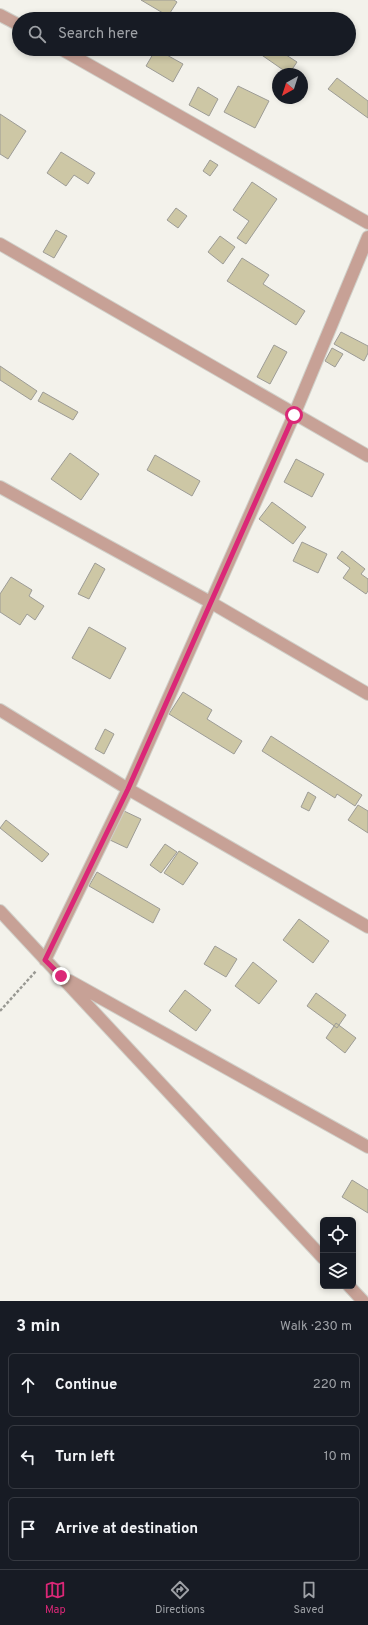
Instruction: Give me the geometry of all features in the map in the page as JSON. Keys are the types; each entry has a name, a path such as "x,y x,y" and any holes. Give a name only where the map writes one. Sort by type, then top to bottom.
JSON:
{"street":[{"path":"0,15 12,21"},
{"path":"73,56 368,223"},
{"path":"45,960 128,789 294,415 368,237"},
{"path":"0,244 294,415 368,456"},
{"path":"0,487 210,602 368,694"},
{"path":"0,710 128,789 368,927"},
{"path":"0,911 320,1255"},
{"path":"61,976 368,1147"},
{"path":"352,1289 363,1301"}],"path":[{"path":"0,1010 45,960"}],"building":[{"path":"141,0 174,0 177,2 171,12 161,12"},
{"path":"152,56 169,56 183,64 173,82 146,66"},
{"path":"263,56 288,56 297,62 293,68 280,68"},
{"path":"337,78 368,101 368,118 328,89"},
{"path":"238,86 269,101 255,128 224,112"},
{"path":"198,87 218,99 209,116 189,105"},
{"path":"0,114 26,131 8,159 0,154"},
{"path":"61,152 95,173 88,184 74,175 66,186 47,173"},
{"path":"210,160 218,165 210,176 203,171"},
{"path":"252,182 277,199 246,244 237,238 249,221 233,210"},
{"path":"176,208 187,216 178,228 167,220"},
{"path":"56,230 67,236 54,258 43,252"},
{"path":"220,236 235,247 223,264 208,252"},
{"path":"242,258 269,275 263,284 305,311 296,325 227,281"},
{"path":"341,332 368,346 368,353 364,361 334,344"},
{"path":"274,345 287,352 270,384 257,377"},
{"path":"332,348 343,354 335,367 325,361"},
{"path":"0,366 37,391 31,400 0,380"},
{"path":"43,392 78,412 73,420 38,401"},
{"path":"70,453 99,474 81,500 51,479"},
{"path":"155,455 200,481 192,496 147,470"},
{"path":"296,459 324,474 312,497 284,482"},
{"path":"272,502 306,527 293,544 259,519"},
{"path":"302,542 327,554 318,573 293,561"},
{"path":"342,551 365,569 361,574 368,579 368,591 366,594 343,578 350,568 337,558"},
{"path":"95,563 105,569 89,599 78,594"},
{"path":"11,577 32,590 29,596 44,606 35,620 27,614 20,625 0,612 0,594"},
{"path":"89,627 126,648 110,679 72,658"},
{"path":"183,692 212,710 207,719 242,741 234,754 169,714"},
{"path":"105,729 114,734 104,754 95,749"},
{"path":"271,736 362,795 355,806 337,794 335,798 262,751"},
{"path":"308,792 316,797 309,811 301,807"},
{"path":"358,805 368,811 368,833 348,820"},
{"path":"124,811 141,819 127,848 110,840"},
{"path":"6,820 49,854 42,862 0,828"},
{"path":"165,844 177,852 161,873 150,865"},
{"path":"179,851 198,863 183,885 164,873"},
{"path":"97,872 160,909 153,923 89,886"},
{"path":"299,919 329,941 313,963 283,940"},
{"path":"215,946 237,959 226,977 204,964"},
{"path":"253,962 277,981 259,1004 235,986"},
{"path":"185,990 211,1010 196,1031 169,1011"},
{"path":"316,993 346,1015 337,1028 307,1006"},
{"path":"336,1023 356,1038 345,1053 326,1038"},
{"path":"352,1180 368,1190 368,1213 342,1197"}],"route":[{"path":"61,976 45,960 128,789 294,415"}]}
